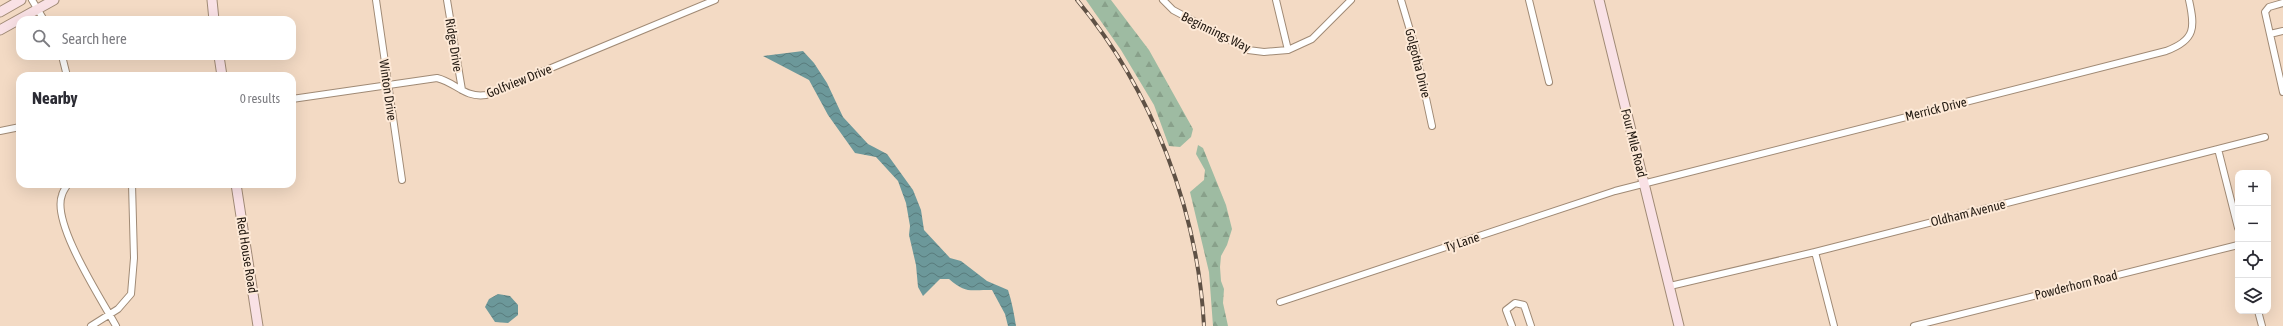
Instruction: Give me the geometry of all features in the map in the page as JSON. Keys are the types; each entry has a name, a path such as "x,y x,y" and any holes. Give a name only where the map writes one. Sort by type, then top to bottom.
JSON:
{"street":[{"path":"0,12 21,0"},
{"path":"18,16 34,4 54,0"},
{"path":"212,0 214,16"},
{"name":"Winton Drive","path":"376,0 402,180"},
{"name":"Ridge Drive","path":"447,0 462,90"},
{"name":"Golfview Drive","path":"296,99 437,78 451,82 470,95 486,95 715,0"},
{"name":"Beginnings Way","path":"1163,0 1173,10 1248,50 1264,52 1288,50 1312,39 1350,0"},
{"path":"1276,0 1288,50"},
{"name":"Golgotha Drive","path":"1401,0 1415,47 1432,126"},
{"path":"1529,0 1549,82"},
{"name":"Four Mile Road","path":"1599,0 1679,326"},
{"name":"Merrick Drive","path":"1643,183 2166,51 2183,43 2192,32 2192,18 2189,0"},
{"path":"2283,3 2266,9 2265,12 2283,92"},
{"path":"34,4 42,16"},
{"path":"0,30 16,18"},
{"path":"2270,34 2283,31"},
{"path":"63,60 66,72"},
{"path":"220,60 221,72"},
{"path":"0,131 16,128"},
{"name":"Oldham Avenue","path":"1670,286 1815,252 2265,136"},
{"path":"2218,149 2235,216"},
{"name":"Ty Lane","path":"1280,302 1643,183"},
{"path":"66,188 61,196 61,214 69,237 95,292 110,314 116,326"},
{"path":"91,326 118,308 131,294 134,258 132,188"},
{"name":"Red House Road","path":"237,188 258,326"},
{"name":"Powderhorn Road","path":"1914,326 2235,246"},
{"path":"1815,252 1834,326"},
{"path":"1512,326 1506,310 1515,303 1524,305 1532,326"},
{"path":"2259,314 2262,326"}],"green space":[{"path":"1086,0 1111,0 1149,50 1193,129 1191,137 1180,147 1169,146 1154,105 1121,50"},
{"path":"1198,145 1203,148 1226,205 1232,229 1227,245 1221,256 1220,267 1221,281 1224,289 1223,303 1228,326 1213,326 1209,272 1190,192 1204,180 1205,170 1196,154"}],"water":[{"path":"803,51 814,63 827,83 843,117 868,144 887,154 913,190 921,210 924,230 950,258 961,261 987,281 1008,290 1016,326 1008,326 1005,314 992,290 965,289 949,279 940,279 923,296 918,287 916,265 909,235 910,226 906,203 898,181 876,157 855,153 828,115 809,80 763,56"},
{"path":"498,294 510,296 518,305 518,315 508,323 495,322 485,307 489,299"}],"railway":[{"path":"1077,0 1104,35 1128,73 1149,112 1166,153 1181,196 1192,239 1200,282 1204,326"}]}
